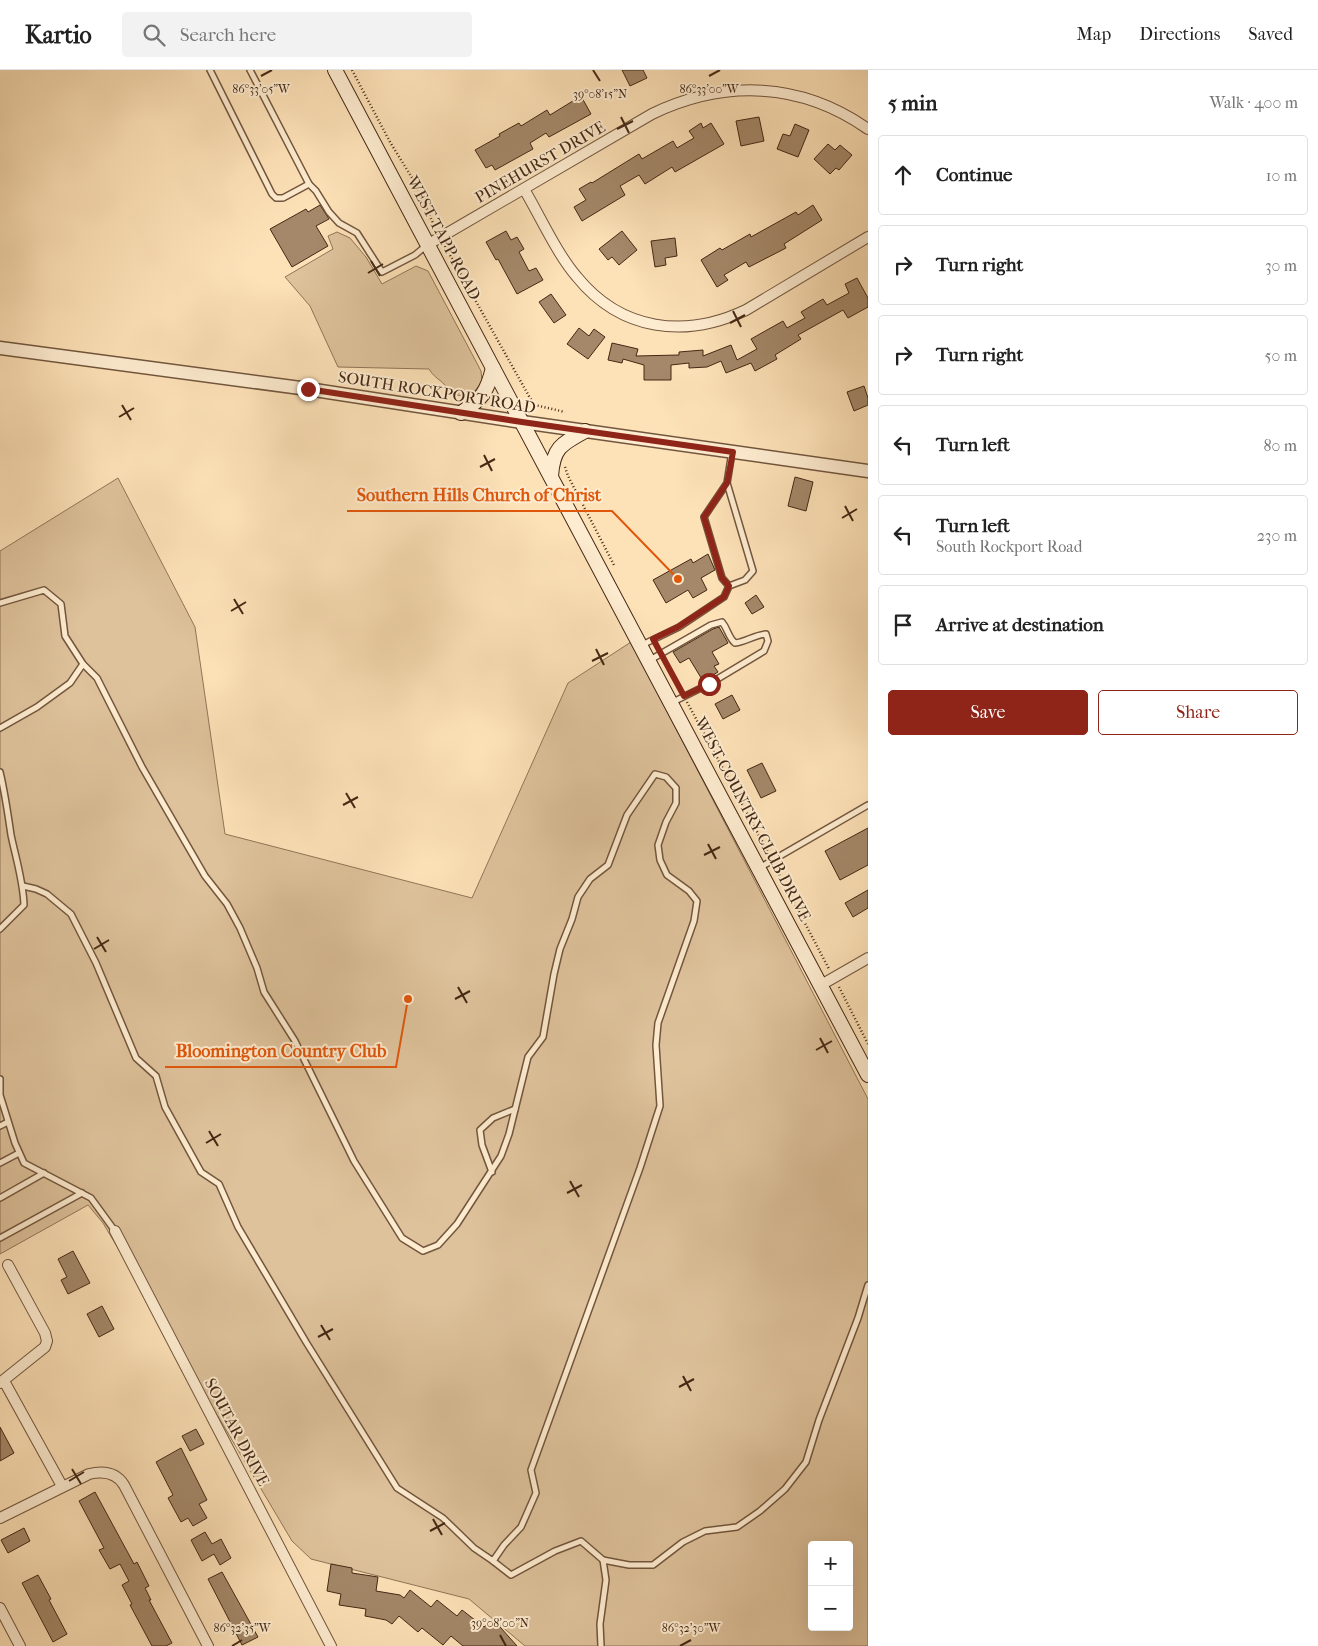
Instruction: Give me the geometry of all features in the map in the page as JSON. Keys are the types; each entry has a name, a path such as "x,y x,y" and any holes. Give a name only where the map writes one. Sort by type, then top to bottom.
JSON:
{"main road":[{"name":"WEST TAPP ROAD","path":"335,70 522,422"},
{"path":"461,413 476,403 485,393 493,368"},
{"name":"WEST COUNTRY CLUB DRIVE","path":"522,422 868,1074"},
{"path":"550,476 552,462 559,447 585,431"}],"street":[{"name":"PINEHURST DRIVE","path":"427,244 652,114 702,95 745,90 790,94 828,106 843,113 868,130"},
{"path":"524,189 563,257 586,288 600,301 612,308 636,320 653,325 692,327 729,318 746,310 868,237"},
{"name":"SOUTH ROCKPORT ROAD","path":"0,348 308,389 522,422 868,471"},
{"path":"821,985 868,958"},
{"name":"SOUTAR DRIVE","path":"115,1231 331,1646"},
{"path":"8,1265 45,1333 47,1341 46,1347 2,1382 62,1486"},
{"path":"0,1518 89,1474 106,1472 117,1478 124,1485 208,1646"},
{"path":"0,1608 20,1646"}],"lane":[{"path":"210,70 272,194 276,198 283,198 309,184"},
{"path":"250,70 309,184 339,223 357,233 382,272 415,255 427,244"},
{"path":"729,586 722,578 704,517 727,483 733,452"},
{"path":"641,646 678,627 724,597 729,586 745,580 753,571 727,483"},
{"path":"0,603 44,590 61,604 65,636 83,664 97,678 147,775 205,876 226,904 240,928 257,968 264,992 295,1041 354,1161 402,1238 423,1251 438,1245 458,1224 501,1156 510,1134 528,1057 543,1037 560,949 572,919 578,897 590,879 608,865 627,814 655,774 666,777 676,788 676,803 666,822 658,845 660,860 667,875 689,891 697,900 694,921 658,1023 656,1045 660,1106 640,1168 531,1470 536,1493 521,1527 492,1561"},
{"path":"648,660 711,625 722,622 730,638 735,643 742,642 758,634 766,634 768,641 764,651 709,684 671,703"},
{"path":"0,728 37,706 70,683 83,664"},
{"path":"0,772 24,886 24,905 0,929"},
{"path":"759,868 868,805"},
{"path":"24,886 47,894 72,914 96,963 136,1058 156,1076 165,1107 201,1172 218,1184 238,1227 301,1334 398,1488 443,1518 474,1548 511,1575 555,1550 581,1540 603,1560 629,1565 653,1565 683,1542 705,1531 737,1527 760,1511 785,1489 806,1462 819,1420 858,1318 868,1285"},
{"path":"0,1079 0,1095 8,1122 24,1162 91,1198 115,1231"},
{"path":"492,1172 482,1145 480,1130 493,1118 515,1109"},
{"path":"0,1126 8,1122"},
{"path":"0,1163 20,1153"},
{"path":"0,1198 44,1174"},
{"path":"0,1238 82,1193"},
{"path":"601,1646 600,1624 606,1580 603,1560"}],"path":[{"path":"530,398 535,405 565,412"},
{"path":"565,466 568,476 618,573"},
{"path":"661,653 773,861 868,1044"}],"shaded area":[{"path":"337,232 350,238 366,257 382,284 416,266 428,271 481,371 482,382 470,397 450,394 445,385 429,369 338,367 310,306 285,277 333,249 328,236"},
{"path":"118,478 195,627 225,834 472,898 568,683 631,642 868,1099 868,1646 525,1646 469,1599 311,1559 292,1541 103,1223 88,1205 0,1254 0,551"}],"building":[{"path":"622,70 643,70 647,78 630,86"},
{"path":"581,96 591,114 549,137 546,133 530,143 533,149 495,170 492,165 486,168 475,150 519,123 521,126 547,110 550,115"},
{"path":"759,117 764,141 741,146 736,121"},
{"path":"701,123 703,128 711,123 724,144 675,172 672,167 645,184 639,175 620,186 625,195 582,221 574,207 586,200 579,189 639,154 642,159 673,141 677,148 694,138 689,131"},
{"path":"795,124 809,130 798,157 777,149 783,134 790,136"},
{"path":"828,144 835,150 840,145 852,155 839,170 836,168 830,174 814,159"},
{"path":"320,205 329,219 316,226 328,246 292,267 270,229 306,209 308,212"},
{"path":"813,205 822,220 784,244 786,248 749,267 746,262 724,275 728,280 717,287 701,260 720,248 722,250 750,234 751,237 796,212 798,215"},
{"path":"506,231 511,240 517,237 524,249 519,252 529,271 536,268 543,280 517,294 498,259 496,260 486,242"},
{"path":"622,231 637,250 619,265 612,257 608,260 599,249"},
{"path":"675,238 677,256 665,258 666,265 655,267 651,241"},
{"path":"857,278 868,298 868,307 848,318 843,310 798,335 801,339 775,355 777,359 755,371 751,363 726,373 721,361 707,367 689,368 689,363 671,365 671,380 644,380 644,365 623,359 622,363 608,360 612,343 638,349 636,356 679,355 679,352 703,350 703,356 731,345 737,360 757,349 751,339 783,321 787,328 805,318 801,312 823,299 827,305 849,293 845,284"},
{"path":"551,294 566,315 554,323 539,302"},
{"path":"579,328 589,336 594,329 605,337 588,359 567,344"},
{"path":"864,386 868,405 854,411 847,392"},
{"path":"795,477 813,482 806,511 788,506"},
{"path":"708,554 715,570 701,578 707,590 693,598 688,590 666,603 653,580 691,559 693,563"},
{"path":"756,595 764,607 752,614 745,603"},
{"path":"719,627 728,643 712,652 719,664 714,666 718,672 703,681 689,658 680,663 673,652"},
{"path":"732,695 740,710 723,719 715,704"},
{"path":"762,763 776,791 761,798 747,770"},
{"path":"868,828 868,865 840,880 825,851"},
{"path":"868,890 868,908 853,917 845,903"},
{"path":"73,1251 90,1283 68,1294 61,1280 67,1277 58,1259"},
{"path":"102,1306 114,1329 99,1337 87,1314"},
{"path":"0,1427 14,1453 0,1461"},
{"path":"196,1429 204,1444 190,1451 182,1436"},
{"path":"181,1448 207,1500 199,1504 207,1518 193,1526 188,1518 181,1522 168,1498 173,1495 156,1462"},
{"path":"95,1492 134,1564 137,1562 149,1586 145,1588 151,1600 149,1600 172,1643 166,1646 152,1646 130,1605 132,1604 122,1585 129,1581 120,1564 110,1569 99,1550 104,1548 79,1501"},
{"path":"24,1528 30,1541 8,1553 1,1540"},
{"path":"205,1532 212,1544 221,1539 231,1558 220,1565 214,1554 202,1561 191,1540"},
{"path":"331,1564 352,1568 352,1573 378,1577 376,1591 400,1595 404,1598 410,1590 431,1607 437,1600 457,1616 462,1610 484,1627 493,1619 517,1646 463,1646 451,1636 443,1645 422,1628 418,1632 399,1616 392,1624 386,1620 365,1616 366,1609 339,1605 341,1594 327,1591"},
{"path":"222,1572 258,1637 242,1645 208,1579"},
{"path":"38,1575 67,1634 53,1642 22,1583"}],"place":[{"name":"Southern Hills Church of Christ","path":"678,579"},
{"name":"Bloomington Country Club","path":"408,999"}],"route":[{"path":"308,389 733,452 727,483 704,517 722,578 729,586 724,597 678,627 653,639 684,696 709,684"}]}
